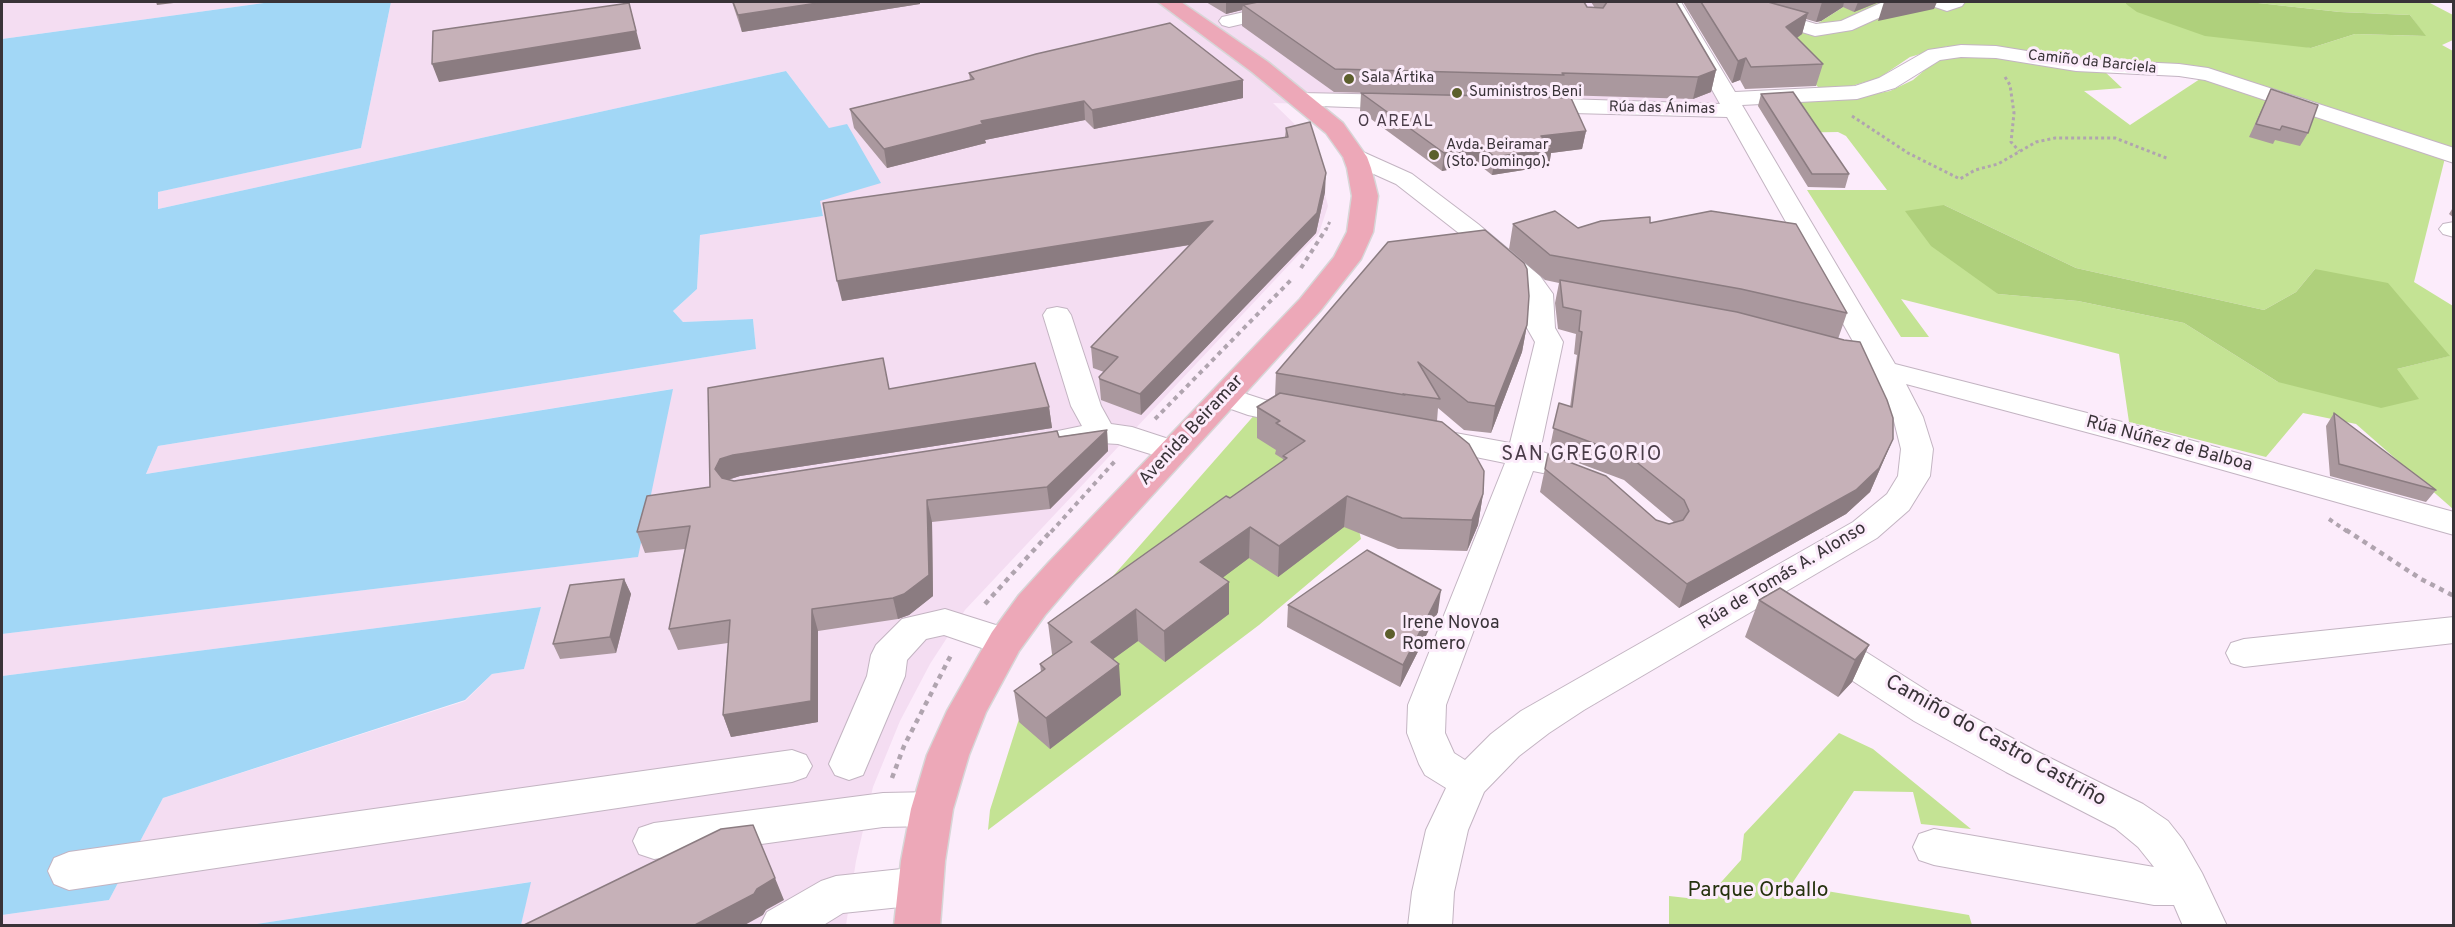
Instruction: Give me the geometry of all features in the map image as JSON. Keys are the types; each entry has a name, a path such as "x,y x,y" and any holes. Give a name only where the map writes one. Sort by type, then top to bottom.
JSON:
{"main road":[{"name":"Avenida Beiramar","path":"919,906 932,809 948,755 968,711 1005,642 1032,605 1062,571 1310,305 1347,259 1360,232 1365,196 1355,157 1335,128 1226,41 1168,2"}],"street":[{"path":"1228,21 1312,2"},
{"name":"Rúa de Tomás A. Alonso","path":"1430,926 1432,892 1444,839 1469,782 1505,745 1536,722 1776,612 1898,502 1914,476 1917,449 1908,417 1868,361 1731,105 1672,2"},
{"path":"1723,2 1806,29 1845,26 1898,2"},
{"path":"1771,17 1789,2"},
{"path":"1939,2 1947,4 1955,2"},
{"name":"Camiño da Barciela","path":"1731,105 1807,95 1857,92 1895,80 1912,66 1935,54 1977,51 2076,64 2208,74 2454,156"},
{"path":"1301,99 1422,103"},
{"name":"Rúa das Ánimas","path":"1517,105 1731,105"},
{"path":"1355,157 1404,179 1549,292 1541,328 1549,342 1523,456 1427,705 1426,733 1439,764 1469,782"},
{"path":"1057,315 1086,406 1111,444"},
{"name":"Rúa Núñez de Balboa","path":"1868,361 2454,524"},
{"path":"1225,396 1259,408 1328,421"},
{"path":"1397,433 1523,456 1568,472"},
{"path":"1031,444 1111,444 1137,438 1173,451"},
{"name":"Camiño do Castro Castriño","path":"1776,612 1927,710 2020,761 2129,816 2153,834 2168,853 2187,886 2205,926"},
{"path":"849,764 886,676 889,654 915,628 945,622 1005,642"},
{"path":"2244,653 2454,630"},
{"path":"69,871 792,766"},
{"path":"654,841 883,810 932,809"},
{"path":"1934,847 2154,886 2187,886"},
{"path":"782,926 836,895 919,906"}],"path":[{"path":"2013,55 2004,76 2010,85 2014,112 2011,142 2019,151"},
{"path":"1807,95 1813,100 1827,104 1863,122 1908,153 1960,179 1975,170 1998,164 2036,142 2055,138 2105,136 2129,142 2169,159"},
{"path":"1301,268 1321,240 1333,215"},
{"path":"1153,421 1294,277"},
{"path":"981,608 1111,444"},
{"path":"2326,517 2421,579 2454,596"},
{"path":"890,784 904,746 955,646"}],"shaded area":[{"path":"2,2 271,2 2,39"},
{"path":"391,2 1659,2 1726,115 1273,103 1312,141 1328,206 1319,233 965,610 930,664 900,721 873,787 856,861 846,925 521,925 530,882 250,925 2,926 2,915 109,900 163,798 465,701 492,674 524,669 541,607 2,676 2,634 637,557 672,389 146,474 158,446 756,349 753,319 683,322 673,311 697,289 700,235 823,216 819,201 829,128 786,71 158,209 157,192 361,148"}],"green space":[{"path":"1851,2 2126,2 2126,4 2311,48 2355,34 2425,36 2410,15 2340,12 2249,2 2430,3 2453,15 2453,40 2442,45 2453,51 2453,150 2198,66 2058,58 1993,47 1948,46 1910,57 1879,78 1848,87 1819,88 1756,23 1812,27"},
{"path":"2126,2 2249,2 2340,12 2410,15 2426,36 2355,34 2311,48 2205,36 2137,12"},
{"path":"1982,54 2103,70 2122,88 2084,91 2130,125 2203,77 2445,158 2414,282 2453,306 2453,509 2356,424 2303,413 2266,457 2129,422 2119,354 1901,299 1929,337 1901,337 1807,190 1887,190 1846,136 1838,132 1776,133 1756,102 1859,97 1890,91 1913,80 1939,58","holes":["1944,205 2076,268 2264,310 2296,292 2315,269 2449,356 2397,369 2278,382 2184,323 2078,301 1998,294"]},
{"path":"1944,205 2076,268 2264,310 2296,292 2315,269 2388,283 2450,356 2397,369 2419,399 2381,408 2278,382 2184,323 2078,301 1998,294 1931,246 1905,211"},
{"path":"1257,412 1334,425 1361,539 1259,625 988,830 990,810 1018,722 1060,640 1092,600"},
{"name":"Parque Orballo","path":"1839,733 1873,749 1971,829 1921,824 1913,792 1854,791 1791,885 1969,915 1972,925 1669,925 1669,896 1705,900 1741,860 1744,834"}],"water":[{"path":"271,2 391,2 361,148 158,192 158,209 786,71 829,128 847,124 881,183 820,201 823,216 700,235 697,289 673,311 683,322 753,319 756,349 158,446 146,474 673,389 638,557 2,634 2,39"},
{"path":"541,607 524,669 492,674 465,700 163,798 109,900 2,915 2,676"},
{"path":"531,882 521,925 250,925"}],"building":[{"path":"733,2 824,2 738,15"},
{"path":"1258,2 1584,2 1587,7 1603,8 1607,2 1676,2 1716,70 1698,77 1335,69 1243,5"},
{"path":"1701,2 1768,2 1808,13 1786,27 1823,64 1751,67 1746,58 1738,61"},
{"path":"629,3 636,31 432,64 433,31"},
{"path":"1170,23 1243,80 1092,110 1084,101 981,121 983,124 884,149 850,109 974,79 969,73 1036,54"},
{"path":"2271,89 2318,105 2308,133 2282,126 2280,130 2256,124"},
{"path":"1793,92 1849,174 1812,174 1761,94"},
{"path":"1361,93 1571,98 1586,131 1541,136 1552,148 1495,157 1481,146 1444,153"},
{"path":"1310,122 1326,173 1317,213 1140,394 1100,379 1099,377 1118,357 1091,347 1213,221 837,281 823,203 1288,137 1286,128"},
{"path":"1555,211 1578,228 1601,221 1650,217 1650,223 1711,211 1796,224 1847,313 1741,289 1550,255 1513,224"},
{"path":"1485,230 1524,263 1527,269 1529,296 1527,325 1495,406 1468,402 1418,362 1440,399 1276,373 1388,242"},
{"path":"1560,280 1737,312 1844,340 1860,342 1893,418 1893,439 1879,468 1856,490 1687,584 1545,469 1548,454 1606,476 1656,520 1669,524 1683,520 1689,511 1684,500 1630,457 1553,428 1559,403 1572,407 1582,332 1579,331 1581,311 1563,307"},
{"path":"883,358 889,389 1035,363 1049,407 733,455 720,459 715,469 722,478 734,481 1057,431 1059,437 1107,430 1047,487 927,500 929,575 904,594 893,598 812,609 811,701 723,715 730,620 669,629 690,526 637,532 647,496 710,487 708,388"},
{"path":"1280,393 1442,422 1469,444 1484,471 1483,494 1472,520 1402,518 1347,496 1279,546 1250,527 1200,562 1229,582 1164,631 1136,609 1091,642 1119,664 1046,718 1014,691 1045,669 1040,664 1072,642 1048,623 1226,496 1230,498 1287,458 1283,456 1305,441 1276,423 1280,421 1257,407"},
{"path":"2334,413 2436,490 2339,464"},
{"path":"1367,550 1441,590 1403,665 1288,605"},
{"path":"624,579 610,637 553,644 570,585"},
{"path":"1780,588 1869,645 1855,660 1759,600"},
{"path":"753,825 775,878 757,889 754,894 693,926 522,926 721,829"}],"place":[{"name":"Sala Ártika","path":"1349,79"},
{"name":"Suministros Beni","path":"1457,93"},
{"name":"Avda. Beiramar (Sto. Domingo).","path":"1434,155"},
{"name":"Irene Novoa Romero","path":"1390,634"}],"district":[{"name":"O AREAL","path":"1396,123"},
{"name":"SAN GREGORIO","path":"1582,456"}]}
